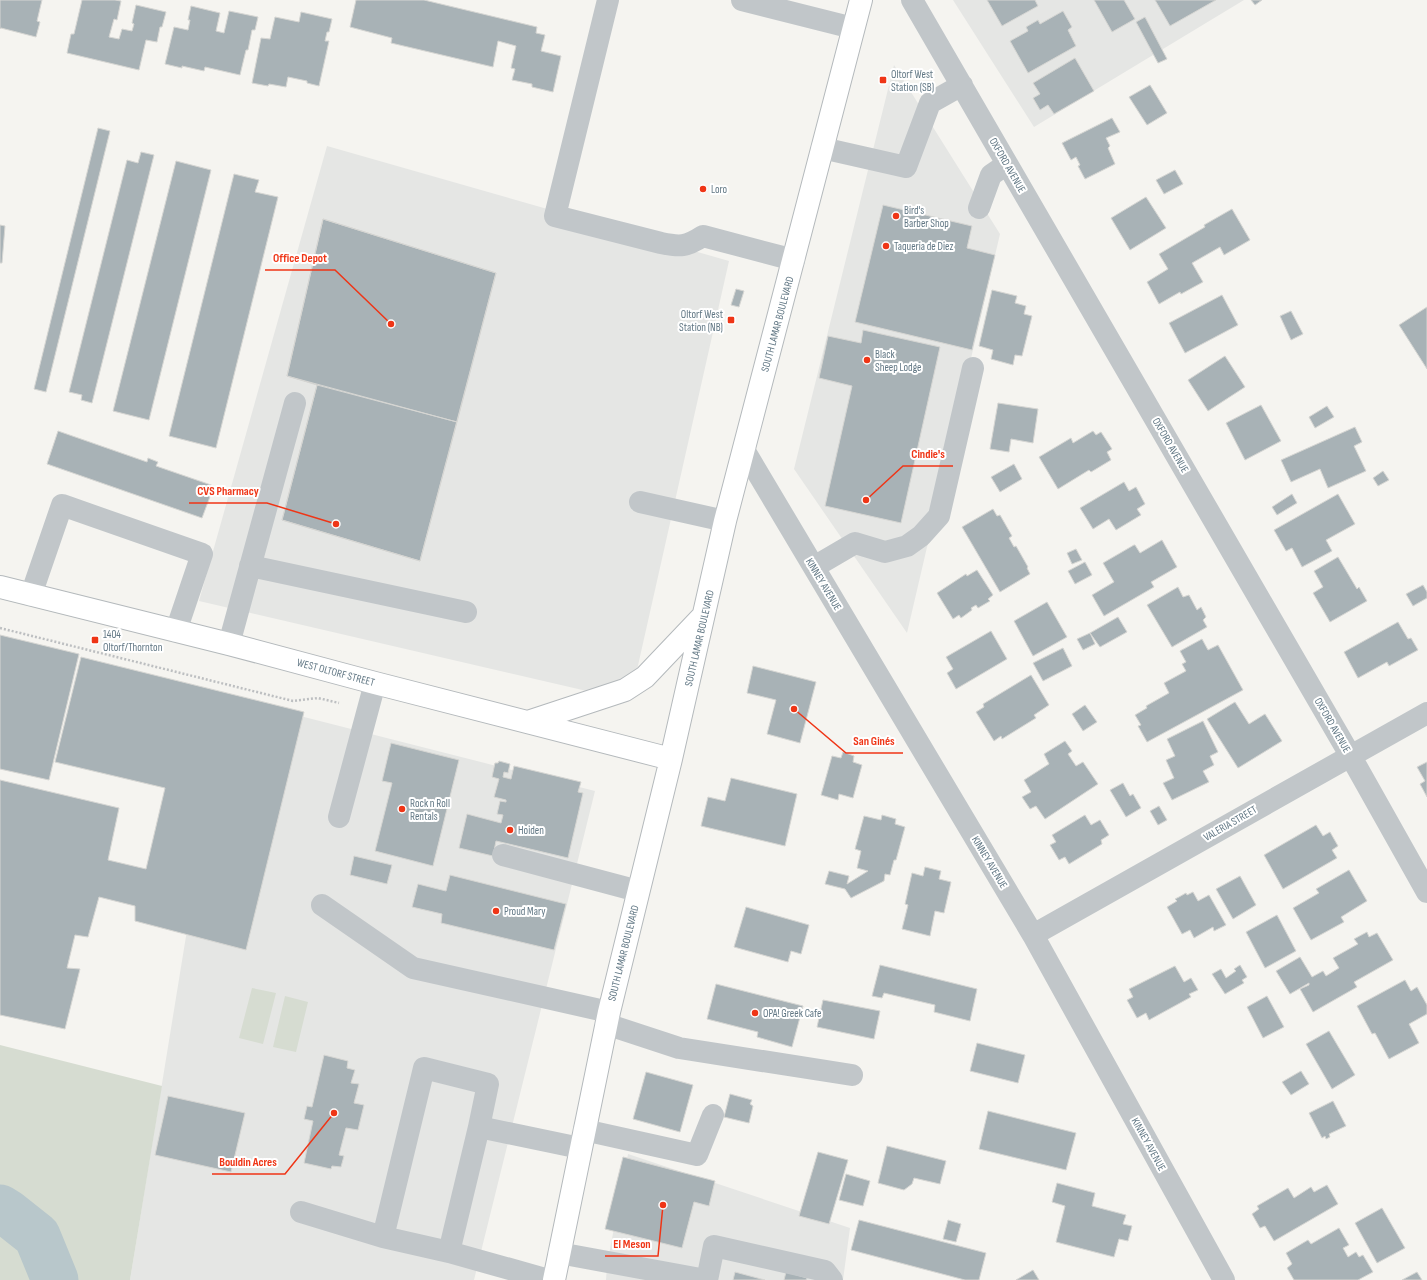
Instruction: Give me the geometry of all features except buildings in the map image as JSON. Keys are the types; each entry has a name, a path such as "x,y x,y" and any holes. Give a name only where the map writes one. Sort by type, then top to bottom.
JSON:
{"main road":[{"name":"SOUTH LAMAR BOULEVARD","path":"554,1280 607,1018 671,758 725,521 861,0"},
{"name":"WEST OLTORF STREET","path":"0,587 229,644 375,683 671,758"},
{"path":"528,722 625,690 645,677 704,615"}],"street":[{"path":"608,0 555,216 676,246 690,244 702,236 794,260"},
{"path":"742,0 853,28"},
{"name":"OXFORD AVENUE","path":"912,0 1350,755 1427,892"},
{"path":"822,148 906,167 930,103 962,85"},
{"path":"979,208 991,175 1007,164"},
{"path":"814,567 855,543 885,552 907,546 921,536 939,516 973,368"},
{"path":"229,644 295,403"},
{"name":"KINNEY AVENUE","path":"744,450 1033,935 1224,1280"},
{"path":"640,502 725,521"},
{"path":"31,595 62,505 202,554 176,631"},
{"path":"250,566 466,612"},
{"path":"339,817 375,683"},
{"name":"VALERIA STREET","path":"1033,935 1350,755 1427,713"},
{"path":"503,855 638,891"},
{"path":"322,905 414,968 607,1018 679,1048 852,1075"},
{"path":"383,1237 424,1068 488,1084 449,1252"},
{"path":"479,1127 582,1139 697,1155 713,1115"},
{"path":"301,1212 383,1237 449,1252 549,1280"},
{"path":"559,1253 707,1280 714,1246 825,1271 832,1280"}],"path":[{"path":"0,628 293,701 318,698 339,703"}],"shaded area":[{"path":"953,0 1244,0 1034,127"},
{"path":"894,65 1000,234 907,633 794,469"},
{"path":"327,146 729,261 630,701 199,601"},
{"path":"225,697 595,791 474,1280 130,1280"},
{"path":"252,988 276,993 263,1044 239,1038"},
{"path":"285,996 308,1002 296,1052 273,1047"},
{"path":"0,1045 162,1086 130,1280 0,1280"},
{"path":"628,1154 850,1228 843,1280 606,1280 607,1265"}],"waterway":[{"path":"0,1208 37,1236 55,1280"}],"place":[{"name":"Oltorf West Station (SB)","path":"883,80"},
{"name":"Loro","path":"703,189"},
{"name":"Bird's Barber Shop","path":"896,216"},
{"name":"Taqueria de Diez","path":"886,246"},
{"name":"Oltorf West Station (NB)","path":"731,320"},
{"name":"Office Depot","path":"391,324"},
{"name":"Black Sheep Lodge","path":"867,360"},
{"name":"Cindie's","path":"866,500"},
{"name":"CVS Pharmacy","path":"336,524"},
{"name":"1404 Oltorf/Thornton","path":"95,640"},
{"name":"San Ginés","path":"794,709"},
{"name":"Rock n Roll Rentals","path":"402,809"},
{"name":"Hoiden","path":"510,830"},
{"name":"Proud Mary","path":"496,911"},
{"name":"OPA! Greek Cafe","path":"755,1013"},
{"name":"Bouldin Acres","path":"334,1113"},
{"name":"El Meson","path":"663,1205"}]}
